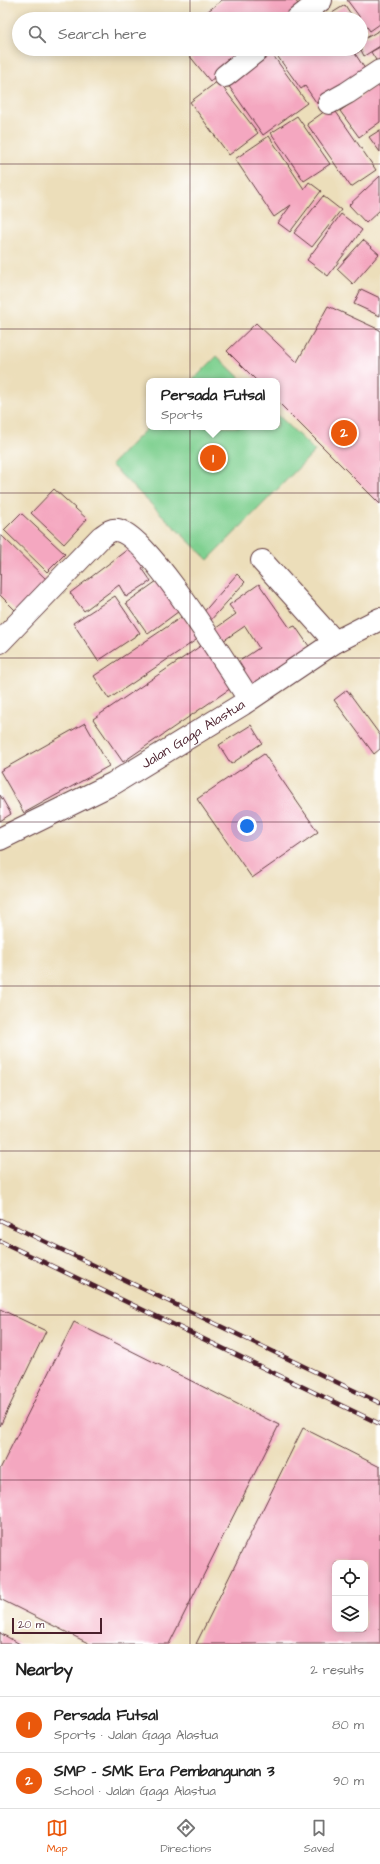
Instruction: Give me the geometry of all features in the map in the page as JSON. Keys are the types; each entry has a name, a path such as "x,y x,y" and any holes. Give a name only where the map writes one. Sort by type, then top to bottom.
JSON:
{"street":[{"path":"306,12 321,0"},
{"path":"225,76 250,56"},
{"path":"329,103 347,94 380,71"},
{"path":"0,642 101,537 110,530 118,530 130,536 146,551 198,621 249,699"},
{"path":"262,560 336,642"},
{"name":"Jalan Gaga Alastua","path":"0,839 114,784 336,642 380,619"}],"green space":[{"path":"217,356 240,378 195,378"},
{"path":"280,417 315,451 208,560 111,465 146,429 280,430"}],"building":[{"path":"222,0 295,0 301,8 296,12 207,12"},
{"path":"347,0 380,0 380,24 370,31 368,28 368,12 356,12"},
{"path":"345,5 350,12 334,12"},
{"path":"380,30 380,46 368,54 368,37"},
{"path":"380,47 380,64 379,65 371,52"},
{"path":"190,56 241,56 210,81"},
{"path":"263,56 274,56 307,103 263,135 226,82"},
{"path":"277,56 357,56 367,72 318,105 305,86 301,89"},
{"path":"218,81 258,133 229,155 190,102"},
{"path":"380,82 380,122 359,137 340,111"},
{"path":"332,106 376,170 351,187 307,124"},
{"path":"297,116 330,164 304,181 271,133"},
{"path":"380,130 380,152 369,137"},
{"path":"269,136 304,189 309,182 321,191 290,232 278,223 291,205 274,217 235,159"},
{"path":"380,176 380,210 366,223 349,205"},
{"path":"323,196 341,210 312,247 294,233"},
{"path":"341,214 362,230 328,276 307,260"},
{"path":"363,240 379,254 353,284 337,269"},
{"path":"361,289 380,298 380,316 354,304"},
{"path":"328,306 380,330 380,504 280,404 280,378 254,378 227,351 256,323 297,362"},
{"path":"54,489 87,519 64,544 31,513"},
{"path":"21,513 65,554 47,572 4,530"},
{"path":"1,535 49,582 18,613 0,595"},
{"path":"136,543 150,562 142,568 151,581 126,597 119,585 84,611 70,593"},
{"path":"237,574 245,582 209,622 201,615"},
{"path":"164,576 186,606 148,634 126,603"},
{"path":"259,584 290,628 295,626 311,649 253,689 235,664 259,648 245,626 217,645 209,633 236,614 229,605"},
{"path":"115,596 140,633 98,661 73,623"},
{"path":"183,616 199,638 109,699 94,676"},
{"path":"205,643 234,686 123,762 93,719"},
{"path":"347,690 380,735 380,749 374,754 334,700"},
{"path":"85,723 109,766 24,813 0,771"},
{"path":"251,725 262,743 231,764 219,745"},
{"path":"264,754 318,832 252,878 197,799"},
{"path":"0,795 11,814 0,821"},
{"path":"0,1309 46,1331 0,1426"},
{"path":"74,1322 279,1425 169,1644 90,1644 0,1599 0,1469"},
{"path":"303,1428 380,1467 380,1644 196,1644"},
{"path":"0,1633 20,1644 0,1644"}],"railway":[{"path":"0,1220 380,1403"},
{"path":"0,1241 380,1424"}],"place":[{"name":"SMP - SMK Era Pembangunan 3","path":"344,433"},
{"name":"Persada Futsal","path":"213,458"}]}
